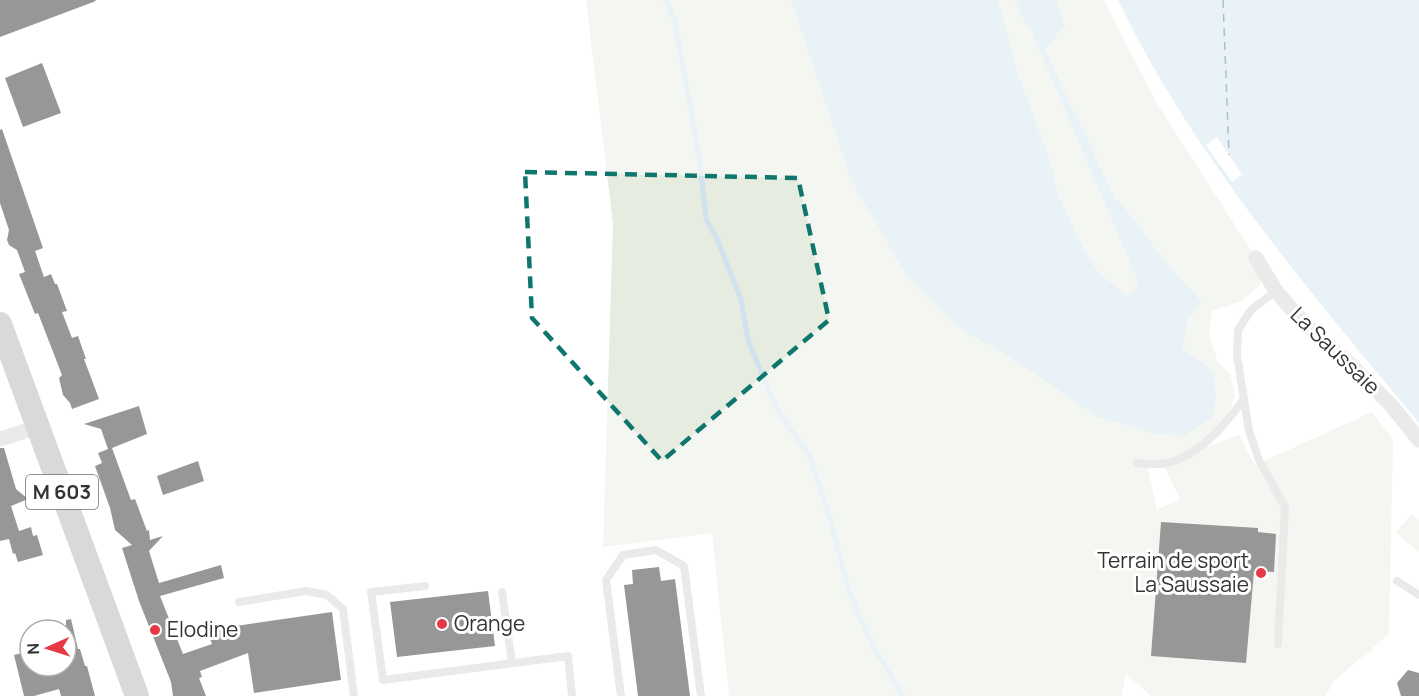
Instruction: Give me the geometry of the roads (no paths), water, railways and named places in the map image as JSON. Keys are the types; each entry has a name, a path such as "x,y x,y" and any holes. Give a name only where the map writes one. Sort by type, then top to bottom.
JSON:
{"main road":[{"name":"M 603","path":"0,324 137,696"}],"street":[{"name":"La Saussaie","path":"1256,258 1276,291 1301,320 1391,405 1419,440"},
{"path":"0,439 38,428"}],"lane":[{"path":"1276,291 1251,309 1238,330 1237,355 1249,431 1258,460 1285,507 1278,644"},
{"path":"1137,463 1164,464 1192,452 1226,423 1243,400"},
{"path":"621,696 606,580 623,555 656,550 684,566 701,696"},
{"path":"1397,581 1419,595"},
{"path":"425,586 371,592 383,680 568,656 572,696"},
{"path":"239,602 306,591 327,595 343,609 354,696"},
{"path":"502,592 512,663"}],"water":[{"path":"791,0 998,0 1018,73 1053,169 1056,189 1077,236 1097,271 1125,294 1134,293 1138,281 1032,33 1020,14 1015,0 1056,0 1065,26 1045,49 1115,198 1170,267 1202,302 1189,317 1182,348 1213,371 1216,395 1212,418 1183,436 1158,434 1097,417 1018,362 960,329 907,276 851,180"},
{"path":"1118,0 1419,0 1419,423 1295,272 1217,167 1181,113"}],"waterway":[{"path":"666,0 675,22 700,162 706,219 718,241 741,300 748,340 776,408 811,459 831,522 849,592 873,646 903,696"}],"place":[{"name":"Terrain de sport La Saussaie","path":"1261,573"},
{"name":"Orange","path":"442,624"},
{"name":"Elodine","path":"155,630"}]}
